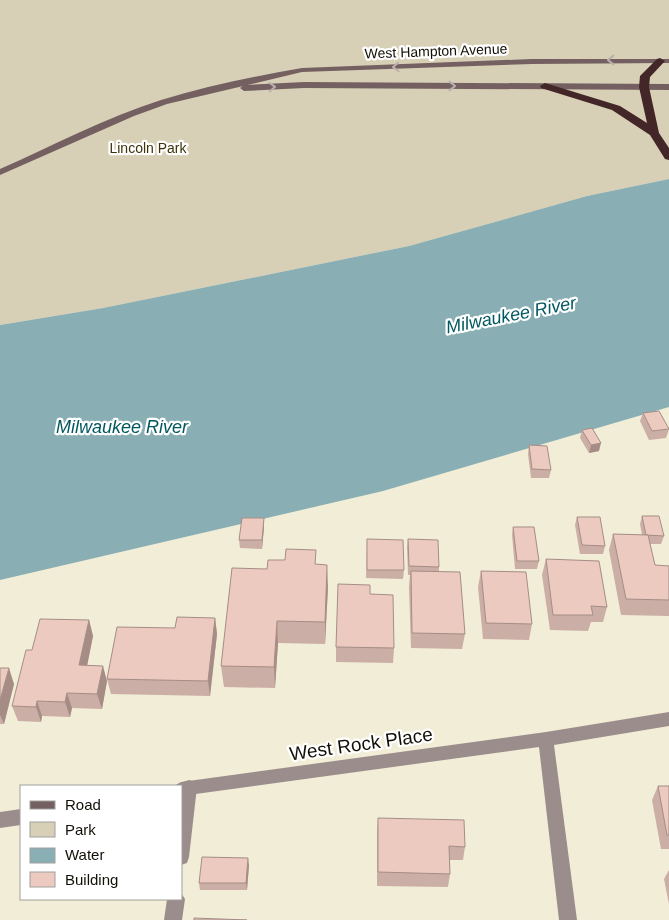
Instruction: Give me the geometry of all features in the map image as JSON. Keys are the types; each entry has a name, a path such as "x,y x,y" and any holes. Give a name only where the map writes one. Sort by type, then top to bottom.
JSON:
{"highway":[{"path":"665,61 645,76 644,87 654,133 669,157"},
{"path":"545,86 616,108 654,133"}],"main road":[{"name":"West Hampton Avenue","path":"0,172 131,114 164,102 302,70 550,61 665,61"},
{"name":"West Hampton Avenue","path":"206,91 304,85 669,87"}],"street":[{"name":"West Rock Place","path":"185,788 546,740 669,719"},
{"path":"546,740 568,920"},
{"path":"182,839 185,788"},
{"path":"0,820 20,817"},
{"path":"174,920 176,900"}],"green space":[{"name":"Lincoln Park","path":"0,0 669,0 669,179 587,196 409,246 103,308 0,325"}],"water":[{"name":"Milwaukee River","path":"669,179 669,407 383,491 0,580 0,325 103,308 409,246 587,196"}],"building":[{"path":"659,411 669,429 652,431 643,413"},
{"path":"592,428 601,443 591,445 582,430"},
{"path":"529,445 547,446 551,470 532,469"},
{"path":"642,516 659,516 664,536 646,535"},
{"path":"577,517 600,517 605,546 582,545"},
{"path":"242,518 264,518 262,540 239,540"},
{"path":"513,527 534,527 539,561 517,561"},
{"path":"613,534 648,535 655,565 669,566 669,600 626,599"},
{"path":"367,539 403,540 404,570 367,570"},
{"path":"408,539 438,540 439,567 409,566"},
{"path":"286,549 316,550 315,564 327,565 325,622 277,621 274,667 221,666 232,568 267,569 268,560 285,560"},
{"path":"546,559 599,561 607,607 591,606 593,615 553,615"},
{"path":"411,571 460,572 465,634 412,633"},
{"path":"481,571 526,572 532,624 486,623"},
{"path":"338,584 370,585 370,594 393,595 394,648 336,647"},
{"path":"177,617 215,618 208,681 107,679 117,627 175,628"},
{"path":"40,619 89,620 79,665 103,666 97,694 67,693 65,702 37,701 36,707 12,706 26,650 32,650"},
{"path":"0,668 9,668 0,700"},
{"path":"658,786 669,786 669,835 667,835"},
{"path":"378,818 464,820 465,847 449,846 450,874 378,872"},
{"path":"202,857 248,858 246,883 199,883"},
{"path":"194,918 247,920 194,920"}]}
